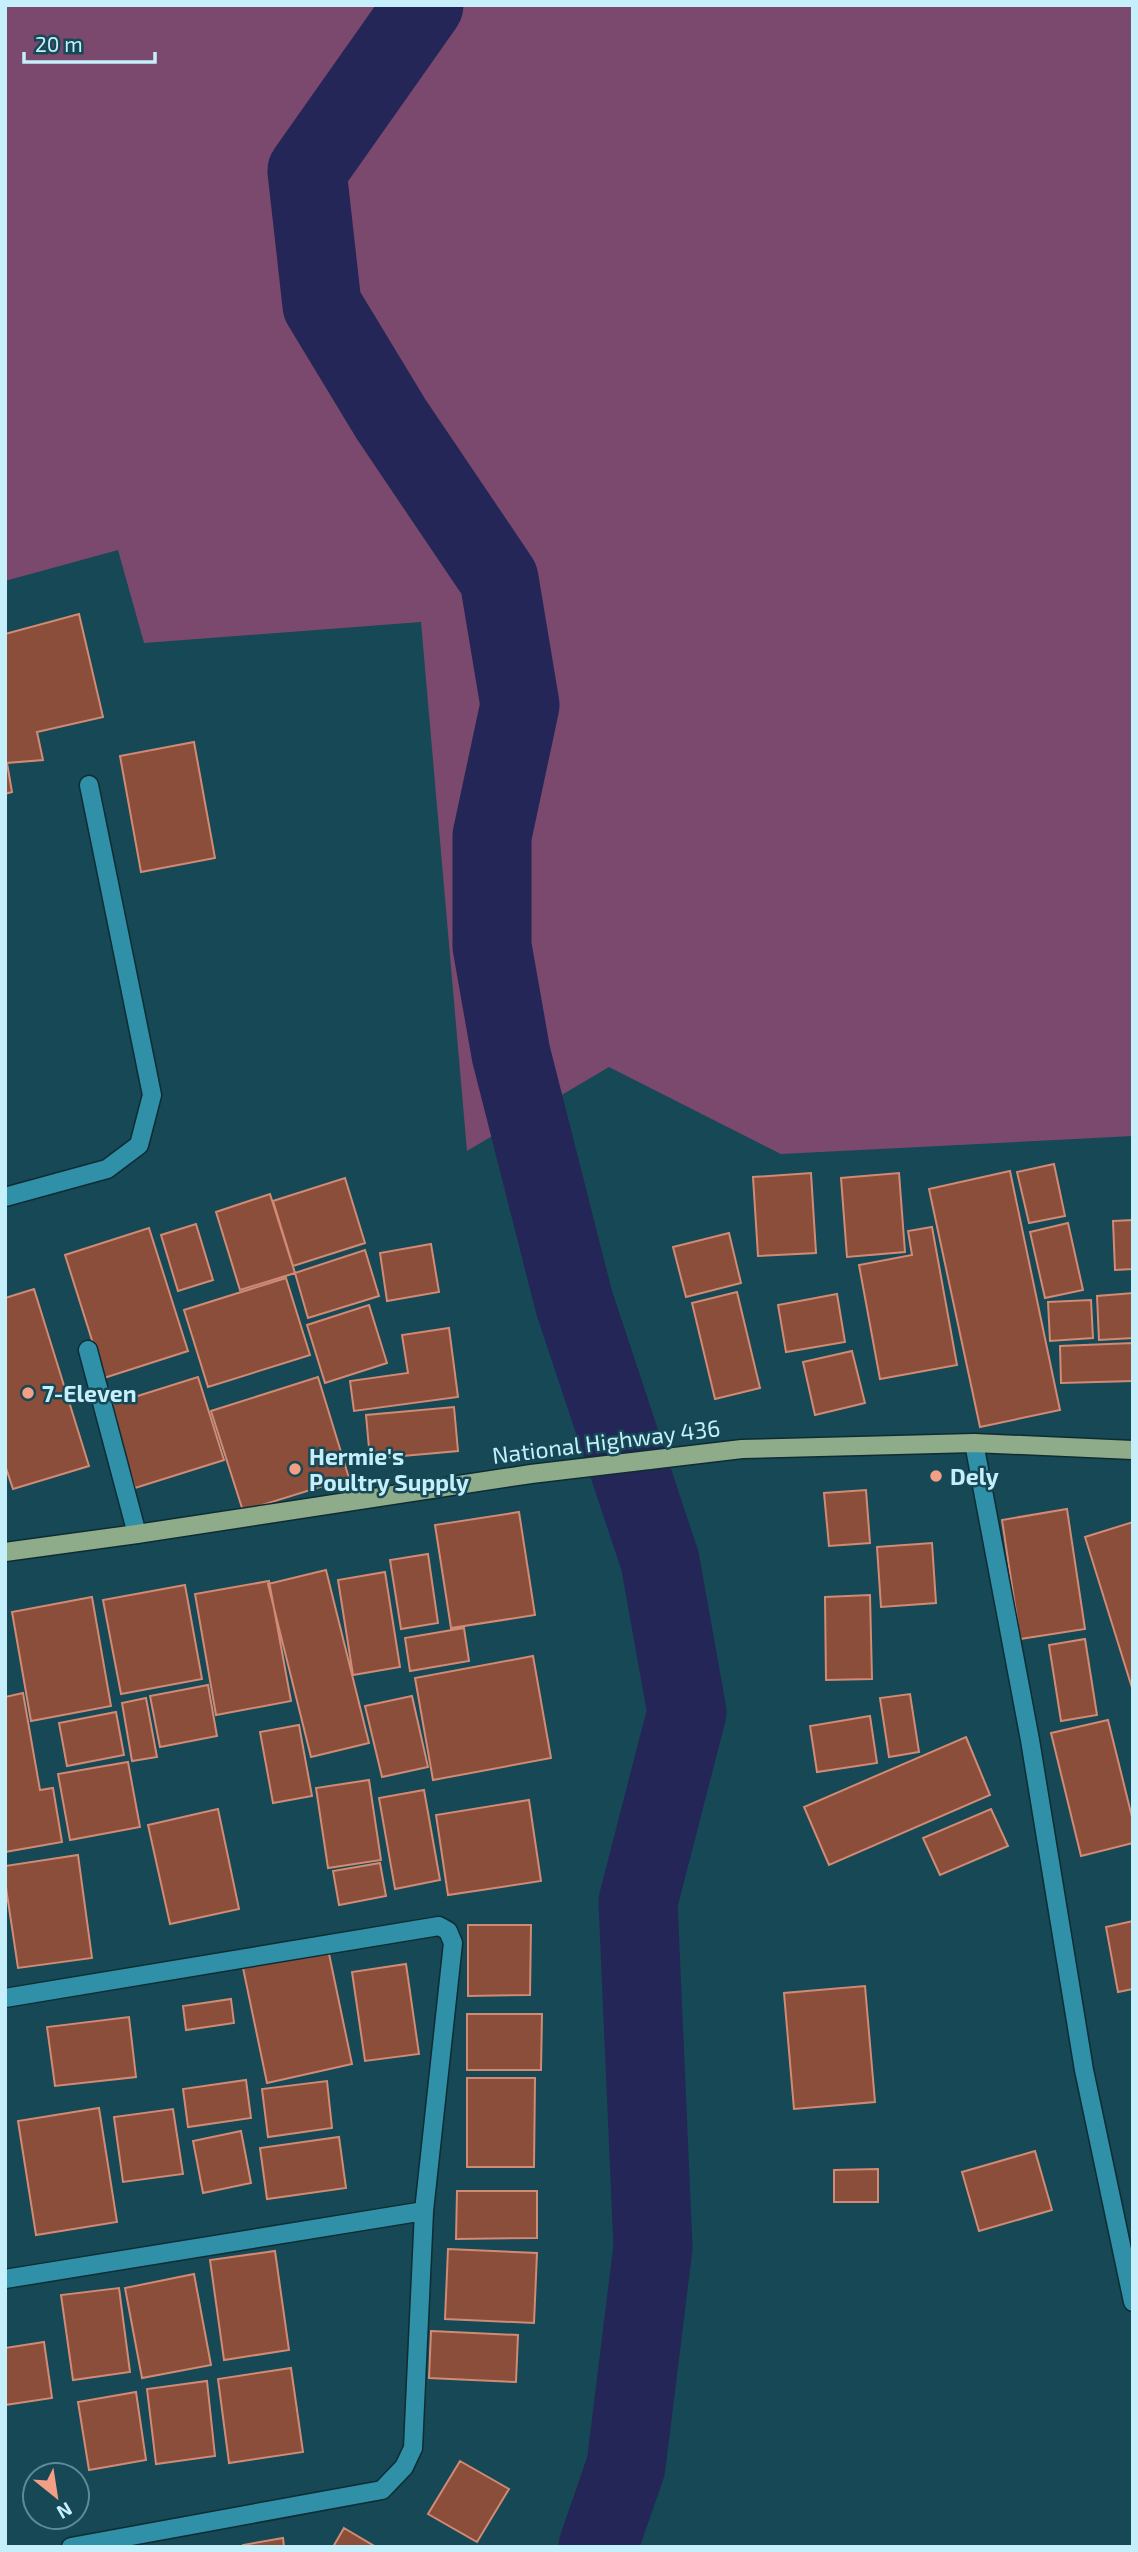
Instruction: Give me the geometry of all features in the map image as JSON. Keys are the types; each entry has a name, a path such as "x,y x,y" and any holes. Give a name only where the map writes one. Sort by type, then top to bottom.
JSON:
{"main road":[{"name":"National Highway 436","path":"5,1552 531,1474 742,1449 974,1443 1133,1450"}],"street":[{"path":"5,1197 107,1169 139,1145 152,1095 89,785"},
{"path":"88,1350 137,1534"},
{"path":"974,1443 1030,1740 1084,2070 1133,2302"},
{"path":"5,1998 439,1926 448,1931 453,1943 424,2211 413,2448 404,2468 382,2490 71,2547"},
{"path":"5,2279 424,2211"}],"shaded area":[{"path":"5,5 1133,5 1133,1136 781,1154 609,1067 467,1151 421,622 144,643 118,550 5,581"}],"building":[{"path":"79,614 103,717 37,732 43,760 7,763 12,792 5,794 5,634"},
{"path":"194,742 215,858 141,872 120,756"},
{"path":"1054,1164 1065,1216 1029,1223 1017,1172"},
{"path":"1010,1171 1060,1410 980,1427 929,1189"},
{"path":"811,1173 816,1253 758,1256 753,1177"},
{"path":"899,1173 905,1252 847,1257 841,1178"},
{"path":"345,1178 365,1243 293,1266 273,1201"},
{"path":"270,1194 295,1273 240,1290 216,1212"},
{"path":"1133,1220 1133,1269 1115,1270 1113,1221"},
{"path":"1068,1223 1083,1290 1045,1298 1030,1232"},
{"path":"196,1224 213,1280 178,1291 161,1235"},
{"path":"932,1227 957,1365 880,1379 859,1265 912,1255 908,1231"},
{"path":"149,1228 188,1351 104,1378 65,1255"},
{"path":"729,1233 741,1283 686,1297 673,1247"},
{"path":"431,1244 439,1292 387,1301 380,1253"},
{"path":"365,1250 379,1296 308,1318 295,1273"},
{"path":"286,1278 310,1355 208,1387 184,1310"},
{"path":"34,1289 89,1466 13,1489 5,1465 5,1298"},
{"path":"737,1292 760,1388 715,1399 692,1303"},
{"path":"1133,1293 1133,1338 1099,1340 1097,1296"},
{"path":"837,1294 845,1342 786,1352 778,1305"},
{"path":"1091,1300 1093,1338 1050,1341 1048,1302"},
{"path":"369,1305 387,1363 325,1383 307,1325"},
{"path":"449,1328 458,1397 354,1411 350,1381 408,1373 402,1335"},
{"path":"1133,1343 1133,1381 1061,1383 1060,1346"},
{"path":"852,1351 865,1403 815,1415 803,1362"},
{"path":"198,1377 224,1460 135,1488 109,1405"},
{"path":"318,1377 349,1478 243,1511 211,1411"},
{"path":"454,1407 458,1451 370,1459 366,1415"},
{"path":"866,1490 870,1543 829,1546 824,1493"},
{"path":"1067,1509 1085,1629 1020,1639 1002,1520"},
{"path":"519,1512 535,1615 451,1628 435,1525"},
{"path":"1133,1522 1133,1691 1085,1537"},
{"path":"932,1543 936,1603 881,1607 877,1547"},
{"path":"428,1554 438,1623 401,1629 390,1560"},
{"path":"326,1570 369,1743 311,1757 268,1584"},
{"path":"385,1572 400,1667 353,1675 338,1580"},
{"path":"269,1581 291,1701 216,1715 195,1594"},
{"path":"185,1585 202,1679 121,1694 103,1600"},
{"path":"870,1595 872,1679 826,1680 825,1597"},
{"path":"92,1597 111,1706 31,1721 12,1612"},
{"path":"464,1628 469,1661 410,1671 405,1638"},
{"path":"1085,1639 1097,1715 1061,1721 1049,1645"},
{"path":"533,1656 551,1758 433,1780 415,1678"},
{"path":"208,1685 217,1736 160,1747 150,1696"},
{"path":"23,1693 40,1790 53,1788 62,1842 5,1852 5,1697"},
{"path":"910,1694 919,1752 889,1757 880,1698"},
{"path":"412,1696 428,1767 382,1777 365,1706"},
{"path":"146,1698 157,1757 132,1761 122,1703"},
{"path":"116,1712 124,1755 67,1766 59,1723"},
{"path":"870,1716 877,1763 817,1772 810,1726"},
{"path":"1108,1720 1133,1821 1133,1843 1081,1856 1051,1733"},
{"path":"299,1725 312,1796 273,1803 260,1732"},
{"path":"966,1737 990,1795 829,1865 804,1807"},
{"path":"128,1762 140,1827 70,1840 58,1774"},
{"path":"369,1780 381,1860 328,1868 316,1788"},
{"path":"424,1790 440,1880 395,1889 379,1798"},
{"path":"529,1800 541,1881 448,1895 436,1815"},
{"path":"218,1809 239,1909 170,1924 148,1825"},
{"path":"991,1809 1008,1846 940,1875 923,1838"},
{"path":"78,1855 92,1958 18,1968 5,1866"},
{"path":"380,1863 386,1896 339,1905 333,1871"},
{"path":"1133,1921 1133,1989 1118,1992 1106,1927"},
{"path":"468,1925 531,1925 530,1995 468,1996"},
{"path":"328,1949 352,2064 267,2083 243,1968"},
{"path":"406,1964 419,2054 365,2061 352,1972"},
{"path":"865,1986 875,2102 794,2109 784,1993"},
{"path":"231,1999 234,2023 186,2030 183,2006"},
{"path":"467,2014 542,2014 541,2070 467,2070"},
{"path":"129,2017 136,2077 55,2086 47,2027"},
{"path":"467,2078 535,2078 534,2167 467,2167"},
{"path":"246,2080 251,2118 188,2127 183,2089"},
{"path":"327,2081 332,2128 268,2137 262,2089"},
{"path":"99,2108 117,2222 36,2235 18,2121"},
{"path":"173,2109 183,2174 123,2182 114,2117"},
{"path":"241,2131 251,2183 203,2193 193,2141"},
{"path":"339,2137 346,2188 267,2199 260,2148"},
{"path":"1035,2151 1052,2210 979,2231 962,2172"},
{"path":"878,2169 878,2202 834,2202 834,2170"},
{"path":"457,2191 537,2191 537,2238 456,2239"},
{"path":"448,2249 537,2253 534,2323 445,2319"},
{"path":"275,2251 289,2350 224,2360 210,2260"},
{"path":"194,2274 211,2365 142,2378 125,2288"},
{"path":"119,2288 130,2372 73,2380 61,2295"},
{"path":"431,2331 518,2335 516,2382 429,2378"},
{"path":"44,2342 52,2398 5,2405 5,2348"},
{"path":"291,2368 303,2452 229,2463 218,2379"},
{"path":"207,2381 215,2456 156,2464 147,2389"},
{"path":"136,2392 146,2460 91,2470 78,2402"},
{"path":"460,2461 509,2489 477,2542 428,2514"},
{"path":"344,2528 376,2547 333,2547"},
{"path":"283,2538 284,2547 243,2547 243,2545"}],"waterway":[{"path":"424,5 307,171 322,305 391,419 499,579 520,705 492,836 492,946 511,1054 574,1302 660,1561 687,1712 638,1902 653,2247 626,2466 598,2547"}],"place":[{"name":"7-Eleven","path":"28,1393"},
{"name":"Hermie's Poultry Supply","path":"295,1469"},
{"name":"Dely","path":"936,1476"}]}
